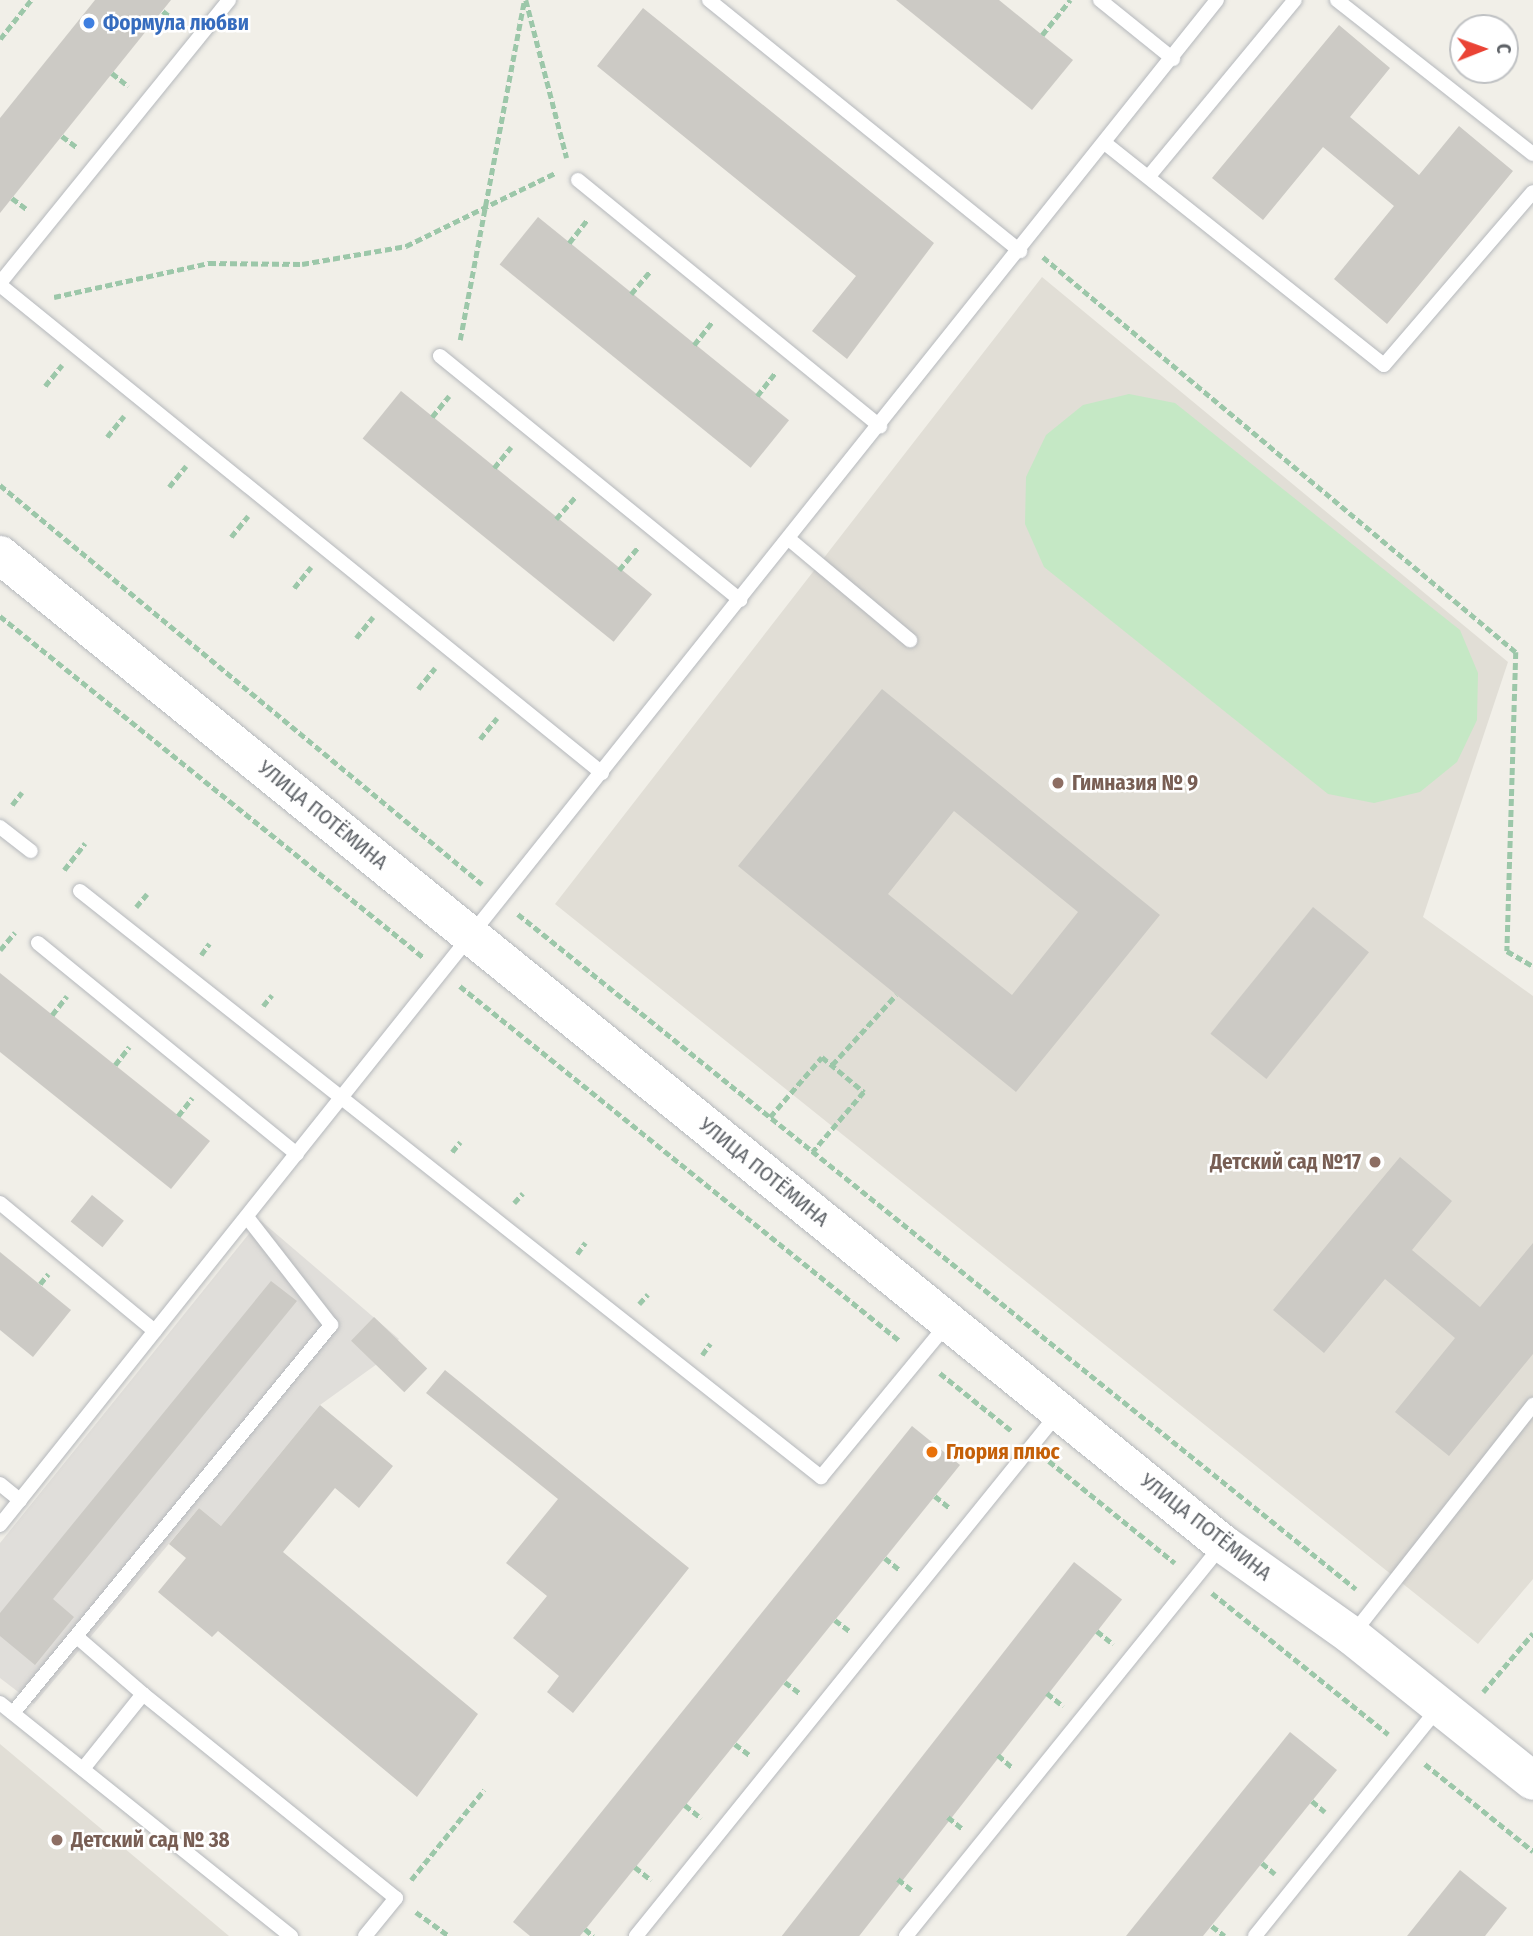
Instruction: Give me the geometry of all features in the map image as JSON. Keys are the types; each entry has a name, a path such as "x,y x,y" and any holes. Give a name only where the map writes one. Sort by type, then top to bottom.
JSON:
{"street":[{"name":"УЛИЦА ПОТЁМИНА","path":"0,555 1223,1544 1351,1635 1533,1781"}],"lane":[{"path":"229,0 0,284 602,773"},
{"path":"709,0 1023,247"},
{"path":"1100,0 1173,59"},
{"path":"0,1525 1106,144 1217,0"},
{"path":"1150,175 1294,0"},
{"path":"1337,0 1533,154"},
{"path":"1106,144 1150,175 1384,365 1533,192"},
{"path":"578,180 880,426"},
{"path":"440,356 740,600"},
{"path":"789,539 910,639"},
{"path":"0,827 31,851"},
{"path":"80,891 344,1096 821,1477 948,1321"},
{"path":"38,943 297,1154"},
{"path":"0,1203 155,1331"},
{"path":"13,1713 331,1325 247,1217"},
{"path":"1351,1635 1533,1405"},
{"path":"636,1936 1059,1412"},
{"path":"0,1484 20,1500"},
{"path":"906,1936 1223,1544"},
{"path":"77,1637 143,1694 396,1898 366,1936"},
{"path":"83,1769 143,1694"},
{"path":"0,1703 291,1936"},
{"path":"1255,1936 1440,1705"}],"path":[{"path":"0,39 31,0"},
{"path":"22,304 209,263 302,264 406,246 569,167 525,0"},
{"path":"455,368 483,208 525,0"},
{"path":"1042,35 1070,0"},
{"path":"1023,247 1516,652 1507,951 1533,966"},
{"path":"0,485 501,900 1376,1605"},
{"path":"0,616 1533,1851"},
{"path":"60,874 85,843"},
{"path":"0,950 18,928"},
{"path":"832,1065 896,995"},
{"path":"770,1117 822,1057 832,1065 864,1092 813,1152"},
{"path":"1483,1692 1533,1633"},
{"path":"1472,1684 1493,1700"},
{"path":"449,1936 396,1898 484,1790"},
{"path":"1212,1926 1225,1936"},
{"path":"585,1929 593,1936"}],"shaded area":[{"name":"Гимназия № 9","path":"1042,277 1508,662 1423,917 1533,996 1533,1579 1478,1644 555,904"},
{"path":"260,1220 399,1339 377,1364 320,1405 221,1526 199,1508 34,1704 0,1678 0,1543"},
{"name":"Детский сад № 38","path":"0,1744 229,1936 0,1936"}],"green space":[{"path":"1129,394 1175,403 1460,630 1478,673 1477,720 1457,762 1420,792 1374,803 1328,794 1044,567 1025,524 1026,477 1046,435 1083,405"}],"building":[{"path":"95,0 171,0 0,213 0,118"},
{"path":"896,0 999,0 1073,60 1032,110"},
{"path":"643,8 934,243 847,359 812,331 856,276 597,66"},
{"path":"1339,25 1390,68 1350,117 1419,175 1459,126 1513,171 1387,324 1334,279 1394,206 1323,147 1263,220 1212,178"},
{"path":"538,217 789,420 751,468 500,264"},
{"path":"401,391 652,594 614,642 363,438"},
{"path":"882,689 1160,915 1016,1092 738,866","holes":["954,811 1078,912 1012,995 888,894"]},
{"path":"1313,907 1369,952 1266,1079 1210,1034"},
{"path":"0,973 210,1141 171,1189 0,1052"},
{"path":"1400,1157 1452,1201 1412,1250 1480,1307 1533,1243 1533,1354 1449,1456 1395,1412 1455,1338 1385,1279 1324,1353 1273,1310"},
{"path":"92,1195 124,1221 102,1247 71,1221"},
{"path":"0,1252 71,1310 33,1357 0,1330"},
{"path":"271,1281 297,1301 53,1599 74,1617 35,1665 0,1636 0,1613"},
{"path":"374,1317 427,1368 404,1392 351,1341"},
{"path":"445,1370 689,1568 573,1713 547,1692 559,1676 513,1638 547,1596 506,1563 558,1499 426,1393"},
{"path":"320,1405 393,1466 359,1508 335,1488 283,1552 478,1714 417,1797 218,1631 212,1637 158,1592 186,1558 169,1544 199,1508 221,1526"},
{"path":"912,1426 960,1465 580,1936 530,1936 513,1922"},
{"path":"1074,1562 1122,1600 859,1936 782,1936"},
{"path":"1290,1732 1337,1770 1203,1936 1126,1936"},
{"path":"1460,1870 1507,1908 1485,1936 1407,1936"}],"place":[{"name":"Формула любви","path":"89,23"},
{"name":"Гимназия № 9","path":"1058,783"},
{"name":"Детский сад №17","path":"1375,1162"},
{"name":"Глория плюс","path":"932,1452"},
{"name":"Детский сад № 38","path":"57,1840"}]}
